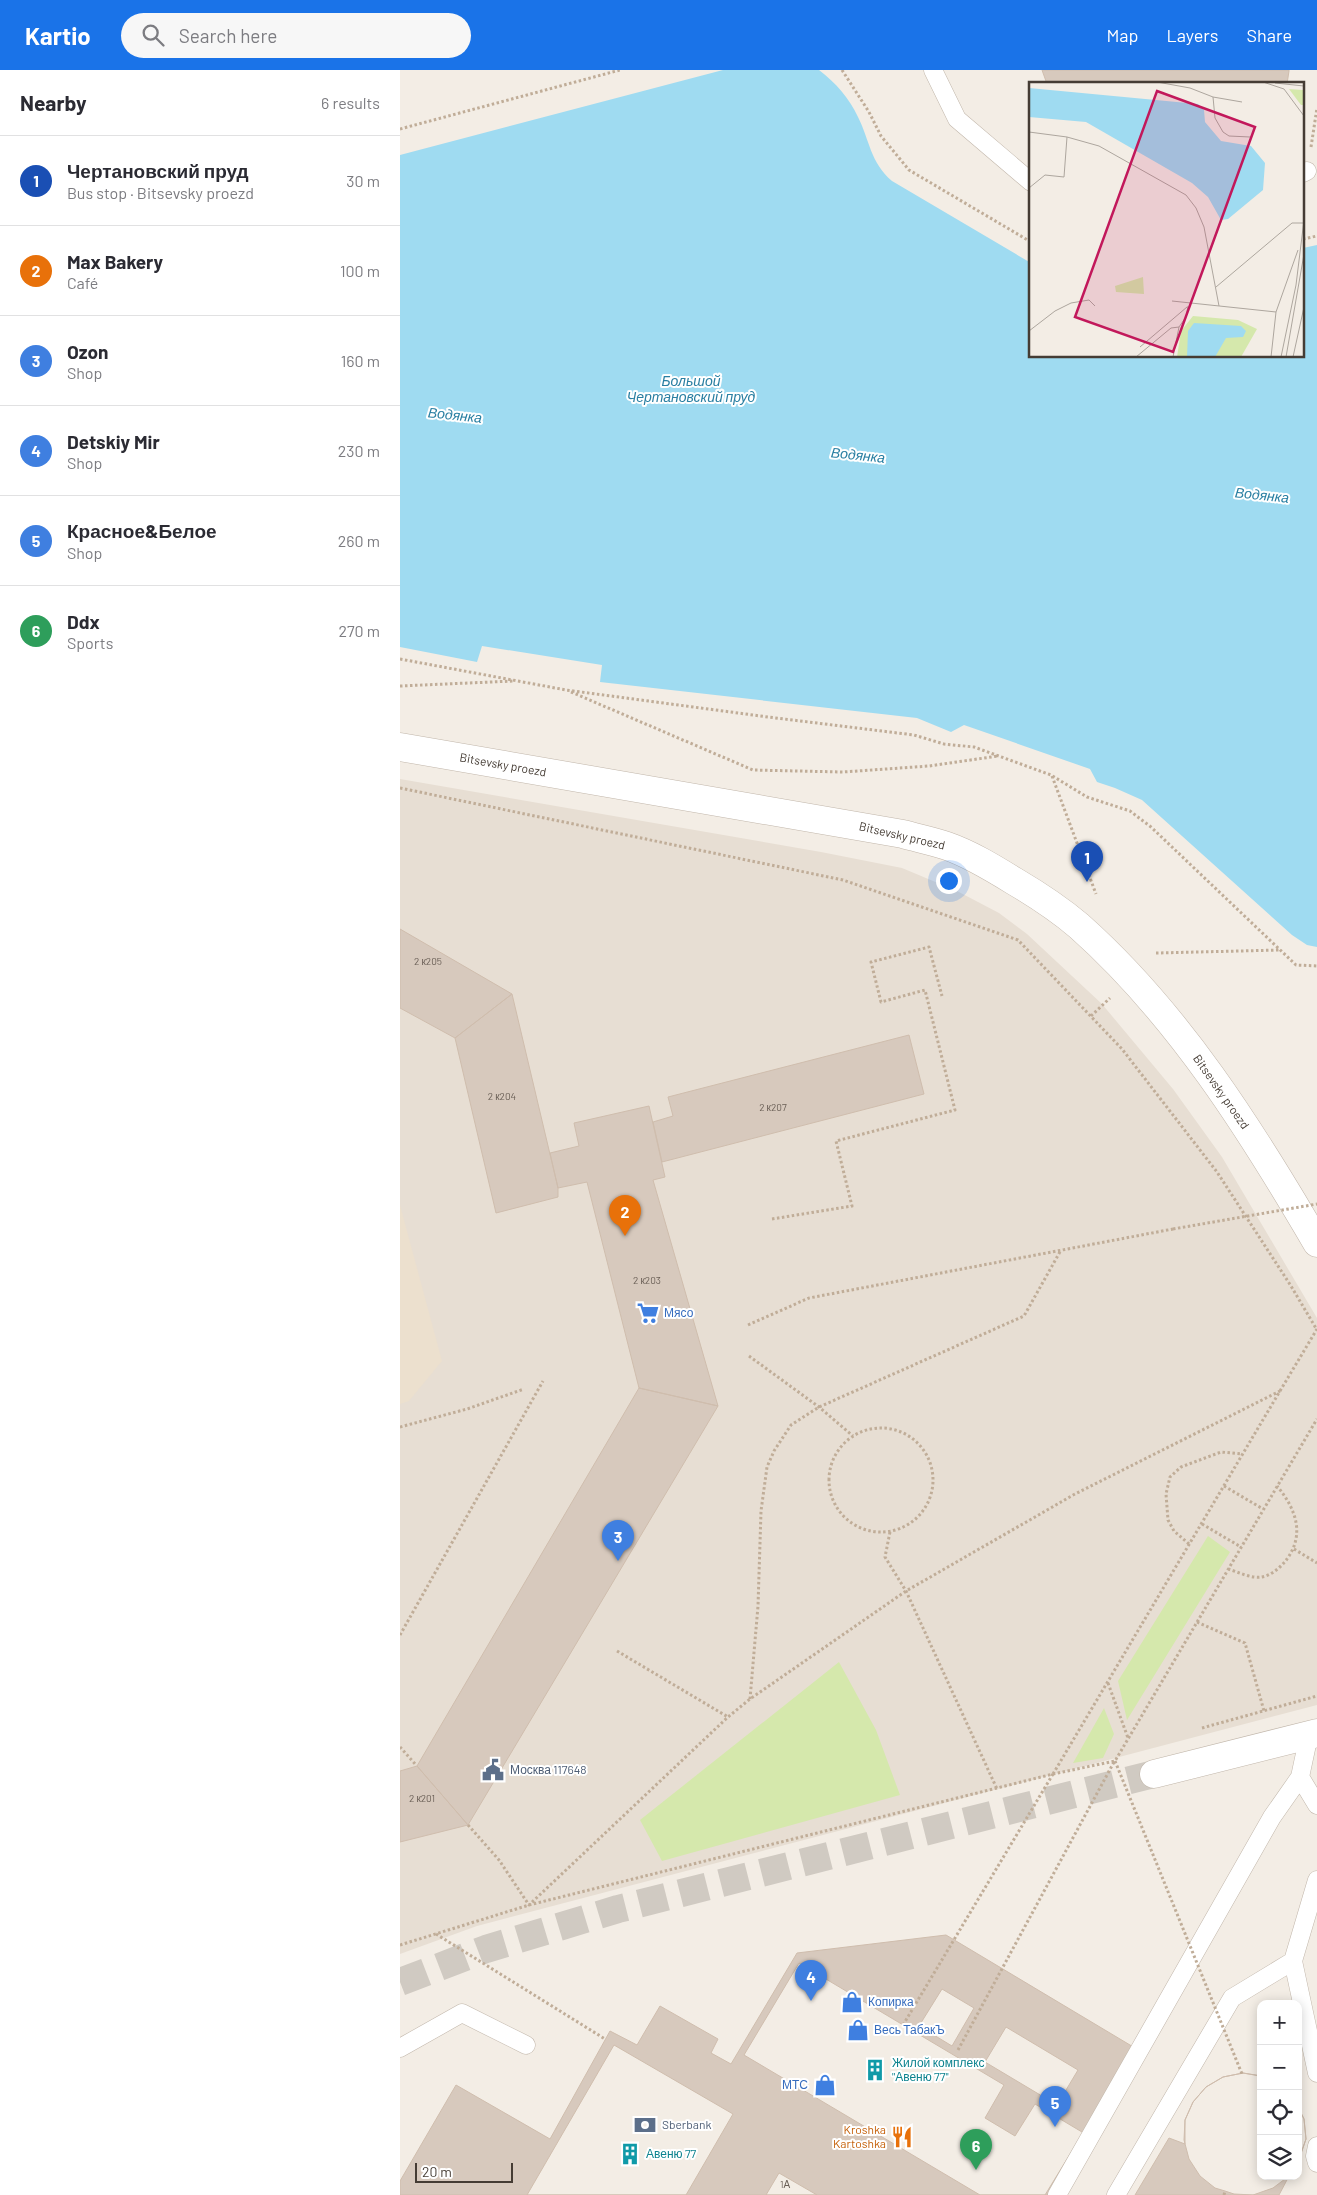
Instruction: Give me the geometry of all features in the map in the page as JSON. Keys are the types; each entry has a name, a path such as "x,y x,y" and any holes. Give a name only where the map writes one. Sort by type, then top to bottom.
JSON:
{"street":[{"name":"Bitsevsky proezd","path":"400,747 903,834 947,846 992,867 1038,896 1078,926 1151,999 1232,1107 1274,1169 1317,1244"},
{"path":"1154,1774 1313,1734"}],"lane":[{"path":"933,70 957,119 1029,180"},
{"path":"1057,2195 1272,1817 1300,1777 1313,1734"},
{"path":"1300,1777 1317,1805"},
{"path":"1317,1880 1293,1961 1317,2073"},
{"path":"1116,2195 1232,1998 1293,1961"},
{"path":"400,2048 462,2013 526,2045"},
{"path":"1317,2146 1315,2156 1317,2163"}],"path":[{"path":"400,129 620,70"},
{"path":"842,70 869,112 881,136 908,170 1029,241"},
{"path":"1305,172 1317,108"},
{"path":"1304,239 1317,236"},
{"path":"400,659 566,690 914,735 944,744 974,747 1052,775 1087,797 1130,811 1296,964 1317,966"},
{"path":"400,686 520,681"},
{"path":"566,690 753,770 843,772 929,766 998,756"},
{"path":"1052,775 1096,894"},
{"path":"400,788 843,880 1018,940 1122,1049 1217,1172 1317,1329 903,2025"},
{"path":"772,1219 852,1206 836,1141 955,1110 925,990 881,1002 871,962 929,947 942,996"},
{"path":"1156,953 1281,950"},
{"path":"1091,1016 1112,996"},
{"path":"748,1324 808,1298 1173,1229 1317,1204"},
{"path":"750,1699 758,1606 761,1511 767,1467 774,1451 791,1425 819,1407 1024,1316 1061,1250"},
{"path":"749,1356 819,1407 853,1436"},
{"path":"400,1635 543,1381"},
{"path":"400,1426 467,1409 524,1389"},
{"path":"529,1906 728,1717 750,1699 906,1591 1075,1494 1280,1391"},
{"path":"958,2050 1128,1738 1317,1419"},
{"path":"872,1428 893,1429 912,1437 926,1452 933,1472 932,1492 924,1510 909,1525 890,1532 869,1532 850,1524 836,1508 829,1489 830,1469 838,1450 853,1436 872,1428"},
{"path":"1189,1544 1174,1531 1168,1520 1166,1494 1170,1477 1181,1467 1221,1452 1242,1454"},
{"path":"1224,1486 1264,1509"},
{"path":"1228,1569 1244,1575 1262,1577 1280,1568 1294,1549 1298,1534 1296,1519 1289,1503 1277,1486"},
{"path":"1202,1524 1241,1547"},
{"path":"890,1532 885,1557 906,1591 997,1789"},
{"path":"1294,1549 1317,1563"},
{"path":"1197,1622 1245,1643 1264,1711"},
{"path":"617,1651 728,1717"},
{"path":"1108,1682 1128,1738"},
{"path":"1198,1729 1317,1696"},
{"path":"400,1746 416,1765"},
{"path":"400,1945 529,1906 1053,1774 1115,1761"},
{"path":"1115,1761 1242,2074"},
{"path":"468,1825 498,1860 529,1906"},
{"path":"436,1934 605,2039"}],"shaded area":[{"path":"400,779 821,852 902,868 957,891 999,913 1027,934 1102,1004 1173,1089 1222,1157 1317,1318 1317,1705 477,1926 400,1954"},
{"path":"400,1205 442,1361 409,1401 400,1404"}],"green space":[{"path":"1208,1536 1230,1552 1127,1720 1118,1681"},
{"path":"839,1662 876,1730 900,1795 662,1861 640,1820"},
{"path":"1104,1708 1114,1734 1103,1758 1073,1763"}],"water":[{"name":"Большой Чертановский пруд","path":"723,70 819,70 831,80 850,103 862,126 875,159 892,181 1029,262 1029,358 1304,358 1304,248 1317,245 1317,947 1307,945 1292,935 1142,800 1097,782 1090,769 964,725 951,732 917,718 600,682 602,665 482,646 477,662 400,647 400,155"}],"building":[{"path":"1042,70 1289,70 1287,82 1046,82"},
{"path":"400,929 512,994 455,1038 400,1008"},
{"path":"512,994 558,1188 558,1197 496,1213 455,1038"},
{"path":"909,1035 924,1094 662,1162 653,1122 673,1116 668,1097"},
{"path":"649,1106 665,1177 653,1180 718,1406 639,1388 587,1182 558,1188 550,1153 579,1146 574,1123"},
{"path":"639,1388 718,1406 468,1825 417,1766"},
{"path":"417,1766 468,1825 400,1842 400,1771"},
{"path":"946,1935 1135,2048 1045,2195 400,2195 400,2181 456,2085 550,2139 610,2031 637,2045 660,2006 718,2039 711,2053 731,2064 797,1953","holes":["942,1989 974,2008 952,2046 919,2026","1006,2027 1078,2070 1057,2105 985,2062"]},
{"name":"Жилой комплекс \"Авеню 77\"","path":"799,1963 1004,2085 985,2118 1015,2136 1035,2104 1087,2135 1051,2195 980,2195 744,2055"},
{"name":"Авеню 77","path":"614,2045 733,2114 686,2195 527,2195"},
{"path":"1243,2073 1257,2075 1257,2180 1284,2180 1273,2188 1253,2195 1234,2194 1215,2188 1200,2176 1189,2159 1184,2140 1185,2120 1193,2102 1206,2087 1223,2077"},
{"path":"1243,2073 1257,2075 1257,2180 1287,2180 1279,2195 1135,2195 1169,2138 1185,2144 1185,2120 1193,2102 1206,2087 1223,2077"},
{"path":"1302,2115 1304,2119 1306,2139 1302,2150"},
{"path":"1302,2115 1304,2119 1306,2139 1302,2150"},
{"path":"779,2173 817,2195 766,2195"}],"tunnel":[{"path":"400,1982 486,1949 618,1909 1154,1774"}],"place":[{"name":"Чертановский пруд","path":"1087,882"},
{"name":"Max Bakery","path":"625,1236"},
{"name":"Мясо","path":"648,1313"},
{"name":"Ozon","path":"618,1561"},
{"name":"Москва 117648","path":"493,1770"},
{"name":"Detskiy Mir","path":"811,2001"},
{"name":"Копирка","path":"852,2002"},
{"name":"Весь ТабакЪ","path":"858,2030"},
{"name":"Жилой комплекс \"Авеню 77\"","path":"875,2070"},
{"name":"МТС","path":"825,2085"},
{"name":"Sberbank","path":"645,2125"},
{"name":"Красное&Белое","path":"1055,2127"},
{"name":"Kroshka Kartoshka","path":"902,2137"},
{"name":"Авеню 77","path":"630,2154"},
{"name":"Ddx","path":"976,2170"}],"water label":[{"name":"Водянка","path":"455,415"},
{"name":"Водянка","path":"858,455"},
{"name":"Водянка","path":"1262,495"}]}
